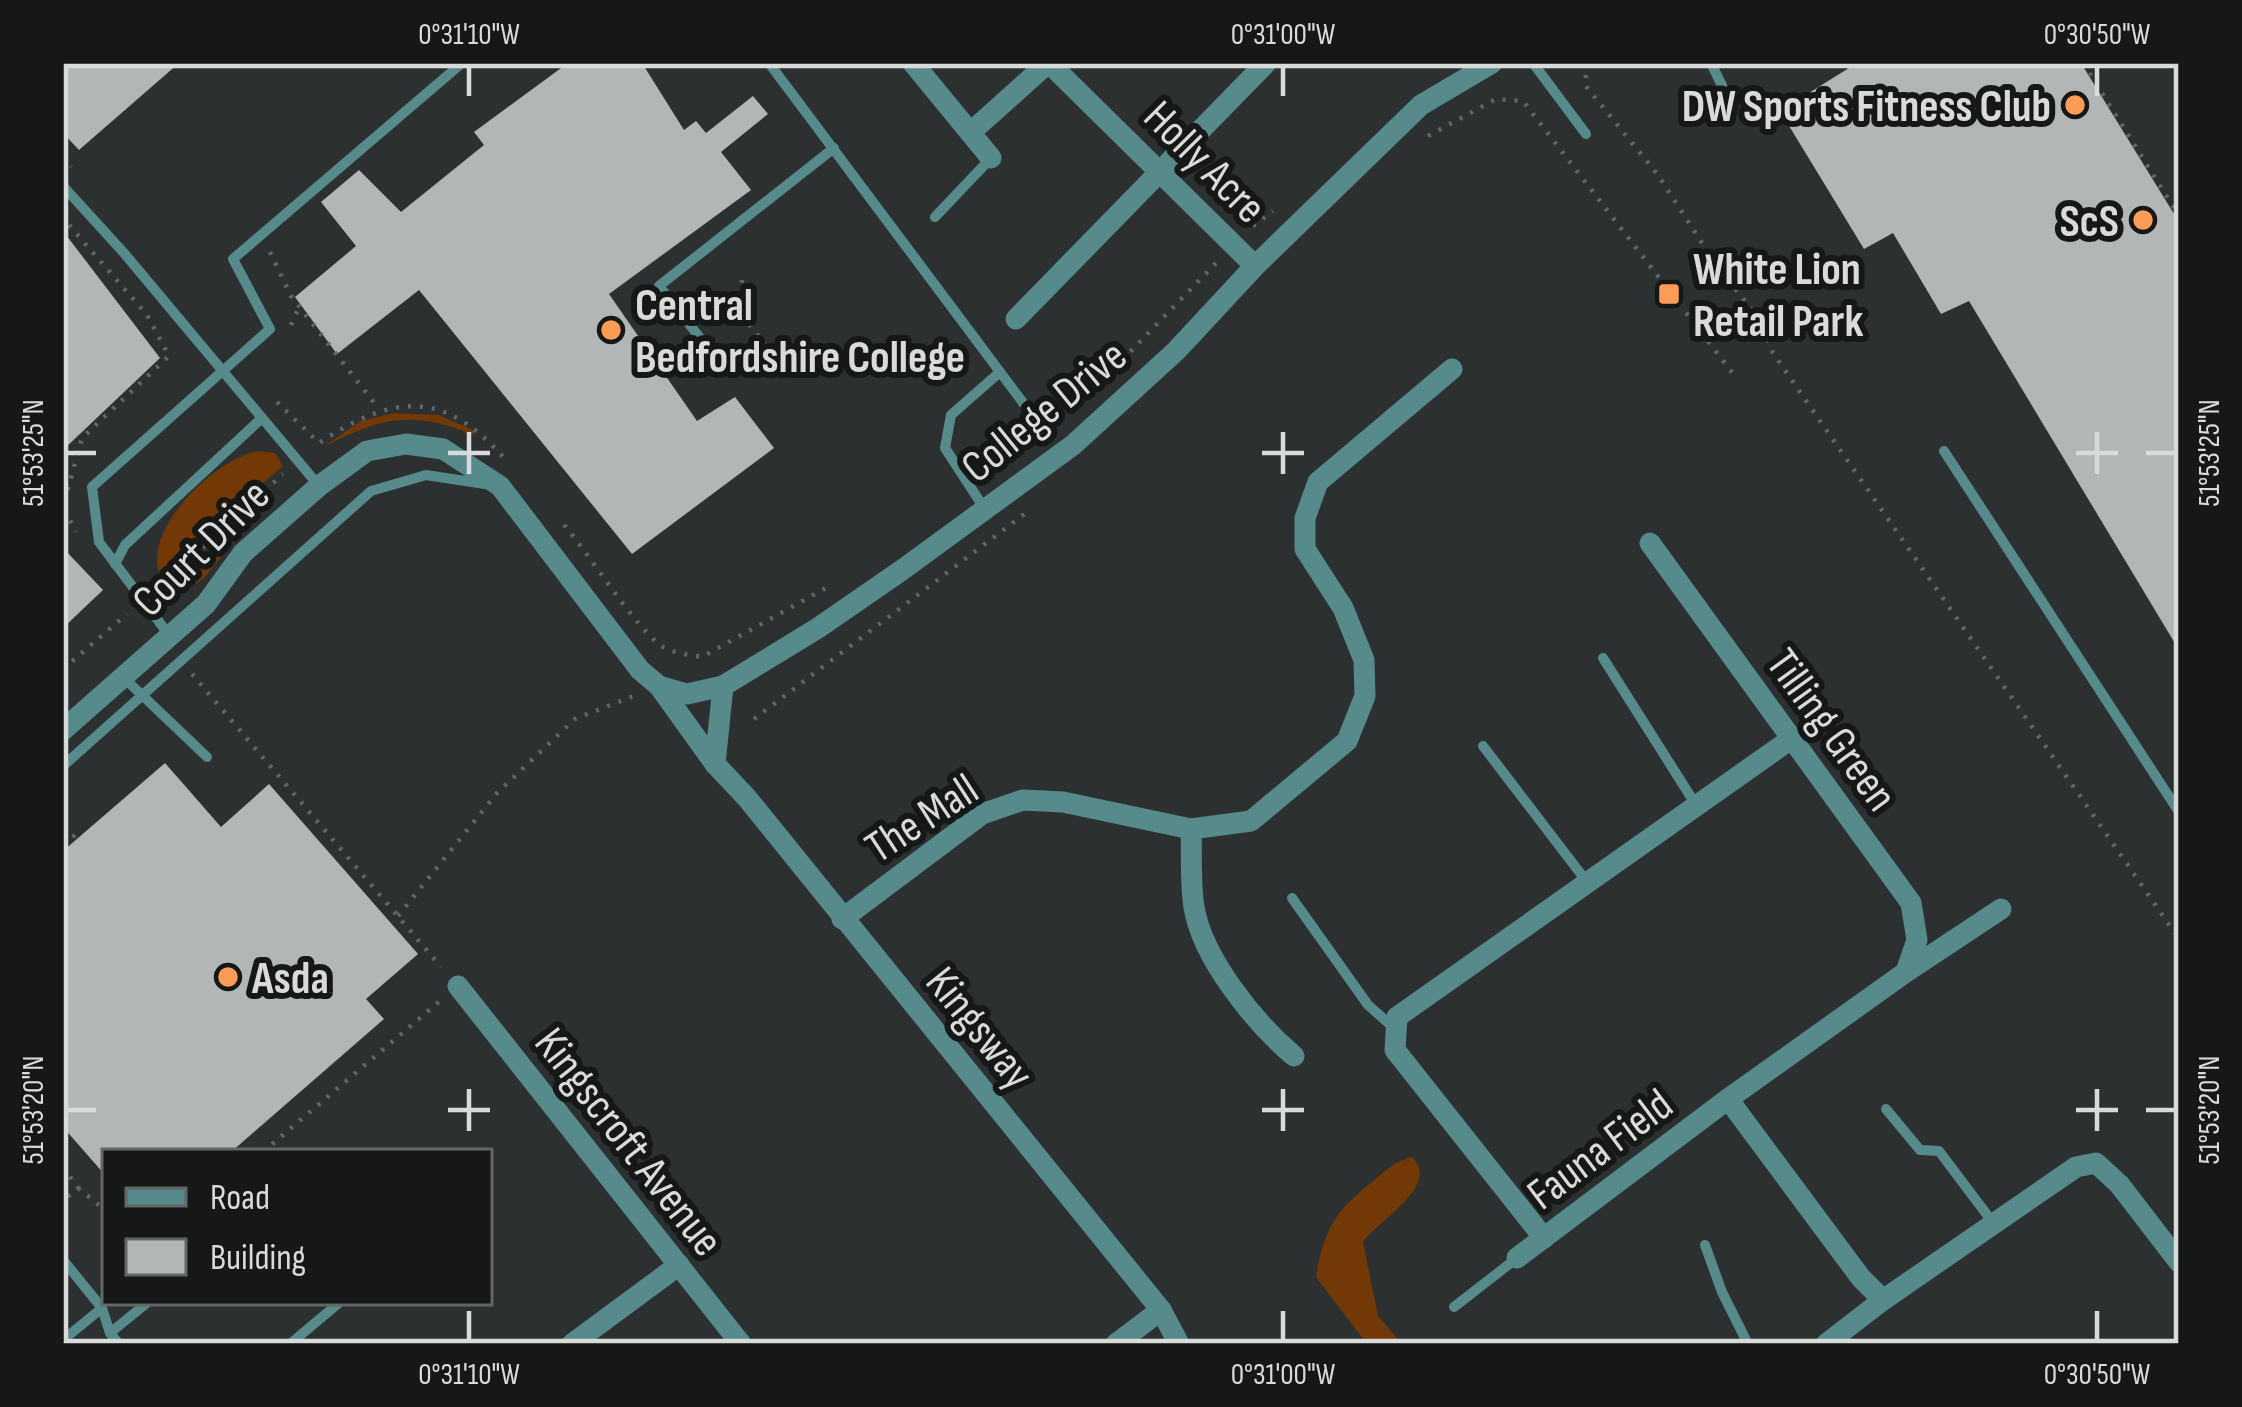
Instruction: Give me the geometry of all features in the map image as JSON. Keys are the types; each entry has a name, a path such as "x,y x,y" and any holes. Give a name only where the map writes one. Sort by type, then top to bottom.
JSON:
{"street":[{"path":"913,63 991,158"},
{"path":"970,132 1048,63"},
{"name":"Holly Acre","path":"1048,63 1256,266"},
{"path":"1016,319 1265,63"},
{"name":"College Drive","path":"658,686 687,694 723,686 818,628 1073,445 1176,351 1421,105 1492,63"},
{"name":"The Mall","path":"842,919 982,814 1023,800 1063,802 1192,830 1251,821 1347,741 1365,696 1364,660 1343,608 1305,549 1305,518 1318,482 1452,369"},
{"name":"Court Drive","path":"63,730 206,604 243,554 319,486 367,451 406,444 443,449 500,486"},
{"path":"500,486 640,670 658,686"},
{"name":"Tilling Green","path":"1650,543 1911,903 1917,940 1906,973"},
{"name":"Kingsway","path":"658,686 715,764 1161,1310 1179,1344"},
{"path":"715,764 723,686"},
{"path":"1544,1238 1395,1050 1397,1016 1791,739"},
{"path":"1192,830 1194,910 1220,970 1260,1027 1294,1056"},
{"path":"1883,1300 1861,1278 1728,1100 2001,909"},
{"name":"Kingscroft Avenue","path":"458,986 741,1344"},
{"name":"Fauna Field","path":"1517,1258 1728,1100"},
{"path":"1826,1344 2076,1167 2096,1163 2119,1184 2179,1262"},
{"path":"572,1344 679,1265"},
{"path":"1116,1344 1161,1310"}],"lane":[{"path":"169,635 99,542 92,487 270,328 233,260 462,63"},
{"path":"769,63 1024,404"},
{"path":"1533,63 1586,134"},
{"path":"1711,63 1727,96"},
{"path":"712,353 659,286 834,148"},
{"path":"935,217 991,158"},
{"path":"63,186 319,486"},
{"path":"985,509 945,448 951,415 1000,372"},
{"path":"115,564 125,545 262,418"},
{"path":"1944,451 2179,812"},
{"path":"63,766 371,491 426,475 500,486"},
{"path":"1604,658 1696,805"},
{"path":"123,676 207,757"},
{"path":"1483,746 1587,882"},
{"path":"1292,898 1368,1005 1396,1030"},
{"path":"1886,1109 1920,1150 1939,1150 1994,1224"},
{"path":"1705,1245 1748,1344"},
{"path":"1454,1307 1517,1258"},
{"path":"63,1260 102,1308 115,1339 145,1305"},
{"path":"290,1344 336,1305"},
{"path":"63,1340 102,1308"}],"path":[{"path":"1587,63 1585,85 1658,175 1713,260 1759,319 1773,353 2179,939"},
{"path":"2083,63 2179,216"},
{"path":"1532,117 1734,375"},
{"path":"63,219 147,315 169,356 82,438 63,507 78,538"},
{"path":"262,235 291,296 379,410"},
{"path":"1089,394 1218,260"},
{"path":"742,280 739,311 766,345"},
{"path":"266,391 319,442 379,410 416,406 455,415 478,428 507,461"},
{"path":"167,580 283,474"},
{"path":"551,511 645,630 661,646 681,653 702,657 850,574"},
{"path":"754,719 920,593"},
{"path":"63,669 130,610"},
{"path":"187,668 458,986 267,1149"},
{"path":"398,916 497,793 575,719 637,694 648,707"},
{"path":"63,835 75,835 63,845"},
{"path":"63,1167 77,1188 102,1208"},
{"path":"63,1201 77,1188"}],"shaded area":[{"path":"394,413 439,415 475,431 474,435 432,422 397,420 323,447 361,421"},
{"path":"259,451 275,453 283,466 159,572 157,554 163,535 188,496 224,466"},
{"path":"243,524 205,577 197,583 177,584"},
{"path":"1412,1157 1419,1168 1414,1190 1363,1242 1378,1316 1402,1344 1367,1344 1316,1277 1319,1261 1327,1234 1348,1203 1391,1166"}],"building":[{"path":"63,63 179,63 79,150 63,133"},
{"path":"568,63 642,63 684,130 696,121 706,133 753,96 768,114 721,152 751,190 609,294 697,421 735,397 774,448 632,554 419,290 337,354 295,297 356,246 321,202 359,170 401,212 484,145 474,132"},
{"path":"1857,63 2081,63 2179,222 2179,650 1969,301 1941,314 1893,233 1864,249 1780,111"},
{"path":"63,231 160,358 63,450"},
{"path":"63,548 103,590 63,628"},
{"name":"Asda","path":"165,763 221,827 269,784 418,954 366,999 384,1019 234,1149 102,1149 102,1172 63,1127 63,851"}],"place":[{"name":"DW Sports Fitness Club","path":"2075,105"},
{"name":"ScS","path":"2143,220"},
{"name":"White Lion Retail Park","path":"1669,294"},
{"name":"Central Bedfordshire College","path":"611,330"},
{"name":"Asda","path":"228,977"}]}
